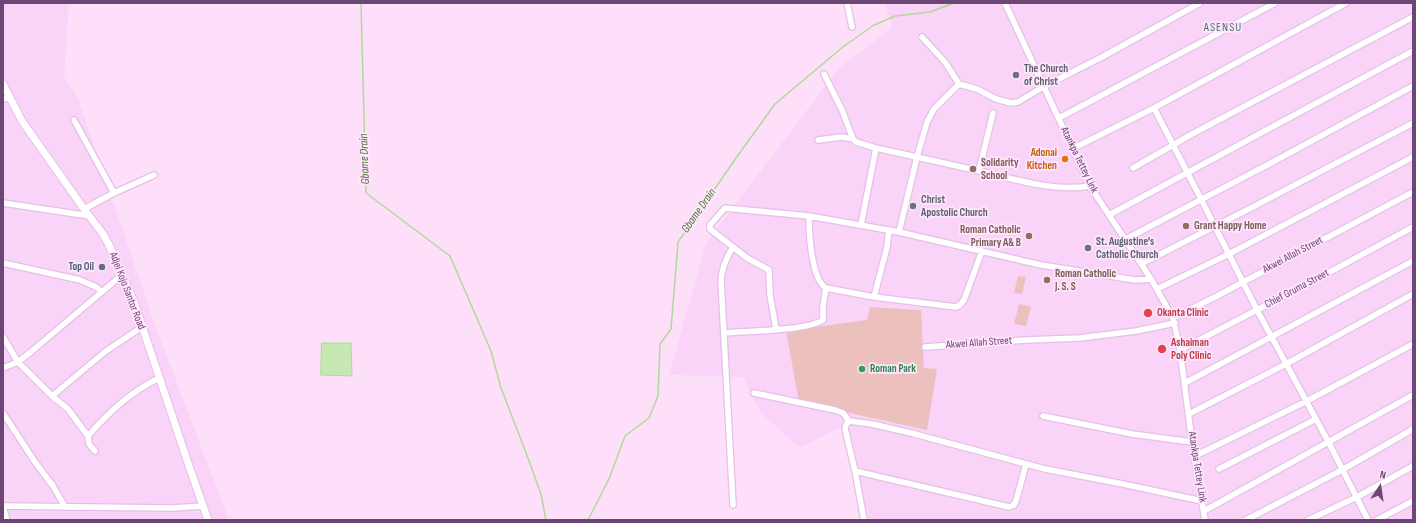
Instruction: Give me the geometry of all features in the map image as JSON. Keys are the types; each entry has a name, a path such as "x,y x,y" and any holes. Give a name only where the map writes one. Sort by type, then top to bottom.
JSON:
{"street":[{"path":"847,3 852,27"},
{"name":"Atankpa Tettey Link","path":"1005,3 1090,186 1151,279 1174,320 1180,350 1194,456 1205,520"},
{"path":"922,37 945,62 959,84 977,89 996,99 1011,103 1018,102 1043,86 1102,57 1200,3"},
{"path":"1059,118 1275,3"},
{"path":"1072,149 1154,108 1346,3"},
{"path":"1133,168 1413,17"},
{"path":"1109,215 1413,51"},
{"path":"824,74 842,110 853,139"},
{"name":"Adjei Kojo Santor Road","path":"3,84 6,98 106,239 123,274 134,302 208,520"},
{"path":"898,232 927,122 934,109 959,84"},
{"path":"1124,240 1413,86"},
{"path":"1154,108 1188,172 1242,283 1329,443 1368,520"},
{"path":"979,171 993,113"},
{"path":"74,120 114,193"},
{"path":"1141,264 1413,122"},
{"path":"818,140 842,137 853,139 856,142 876,148 1024,181 1065,188 1090,186"},
{"path":"861,225 876,148"},
{"path":"1157,289 1229,254 1413,157"},
{"path":"84,209 114,193 154,176"},
{"name":"Akwei Allah Street","path":"925,347 1079,338 1136,331 1174,320 1413,192"},
{"path":"3,203 90,216"},
{"path":"776,329 770,295 768,270 746,258 710,229 710,225 725,208 809,216 890,230 1041,265 1135,280 1151,279"},
{"path":"809,216 811,256 819,278 823,286 826,288 874,297 950,306 960,305 964,300 982,251"},
{"name":"Chief Gruma Street","path":"1180,350 1413,227"},
{"path":"874,297 890,230"},
{"path":"733,247 726,258 722,271 733,506"},
{"path":"1185,383 1413,261"},
{"path":"3,263 80,280 96,287 102,292"},
{"path":"3,368 18,362 123,274"},
{"path":"724,333 776,329 818,323 823,320 822,306 826,288"},
{"path":"1189,414 1286,364 1413,294"},
{"path":"52,396 106,352 142,327"},
{"path":"3,337 18,362 52,396 68,409 88,436 89,444 95,451"},
{"path":"1194,456 1306,401 1413,344"},
{"path":"88,436 107,414 120,403 142,387 159,378"},
{"path":"754,393 835,410 843,413 849,421 866,423 911,433 1026,464 1202,501"},
{"path":"1204,511 1329,443 1413,395"},
{"path":"3,413 34,462 53,486 65,507"},
{"path":"1043,416 1132,434 1192,442"},
{"path":"1219,469 1316,419"},
{"path":"849,421 845,429 855,470 864,520"},
{"path":"1246,520 1342,470 1413,430"},
{"path":"855,470 1009,507 1014,505 1016,501 1026,464"},
{"path":"1308,520 1357,497 1413,466"},
{"path":"1377,520 1413,501"},
{"path":"7,520 3,507 172,508 203,506"}],"shaded area":[{"path":"3,3 69,3 64,77 77,96 156,328 229,520 3,520"},
{"path":"885,3 1413,3 1413,520 869,520 847,424 800,448 760,412 743,377 669,375 706,243 839,68 892,28"},
{"path":"1018,276 1026,277 1022,294 1014,293"},
{"path":"1019,304 1031,307 1026,326 1014,324"},
{"name":"Roman Park","path":"870,307 921,310 924,368 937,369 927,430 799,402 786,331 867,320"},
{"path":"322,343 351,343 352,376 321,375"}],"waterway":[{"name":"Gbame Drain","path":"361,3 366,193 450,256 491,351 501,388 541,494 546,520"},
{"name":"Gbame Drain","path":"588,520 609,479 625,436 649,418 658,396 660,344 671,329 678,242 736,158 775,104 844,46 874,25 895,16 930,12 954,3"}],"place":[{"name":"The Church of Christ","path":"1016,75"},
{"name":"Adonai Kitchen","path":"1065,159"},
{"name":"Solidarity School","path":"973,169"},
{"name":"Christ Apostolic Church","path":"913,206"},
{"name":"Grant Happy Home","path":"1186,226"},
{"name":"Roman Catholic Primary A& B","path":"1029,236"},
{"name":"St. Augustine's Catholic Church","path":"1088,248"},
{"name":"Top Oil","path":"102,267"},
{"name":"Roman Catholic J. S. S","path":"1047,280"},
{"name":"Okanta Clinic","path":"1148,313"},
{"name":"Ashaiman Poly Clinic","path":"1162,349"},
{"name":"Roman Park","path":"862,369"}],"district":[{"name":"ASENSU","path":"1223,28"}]}
